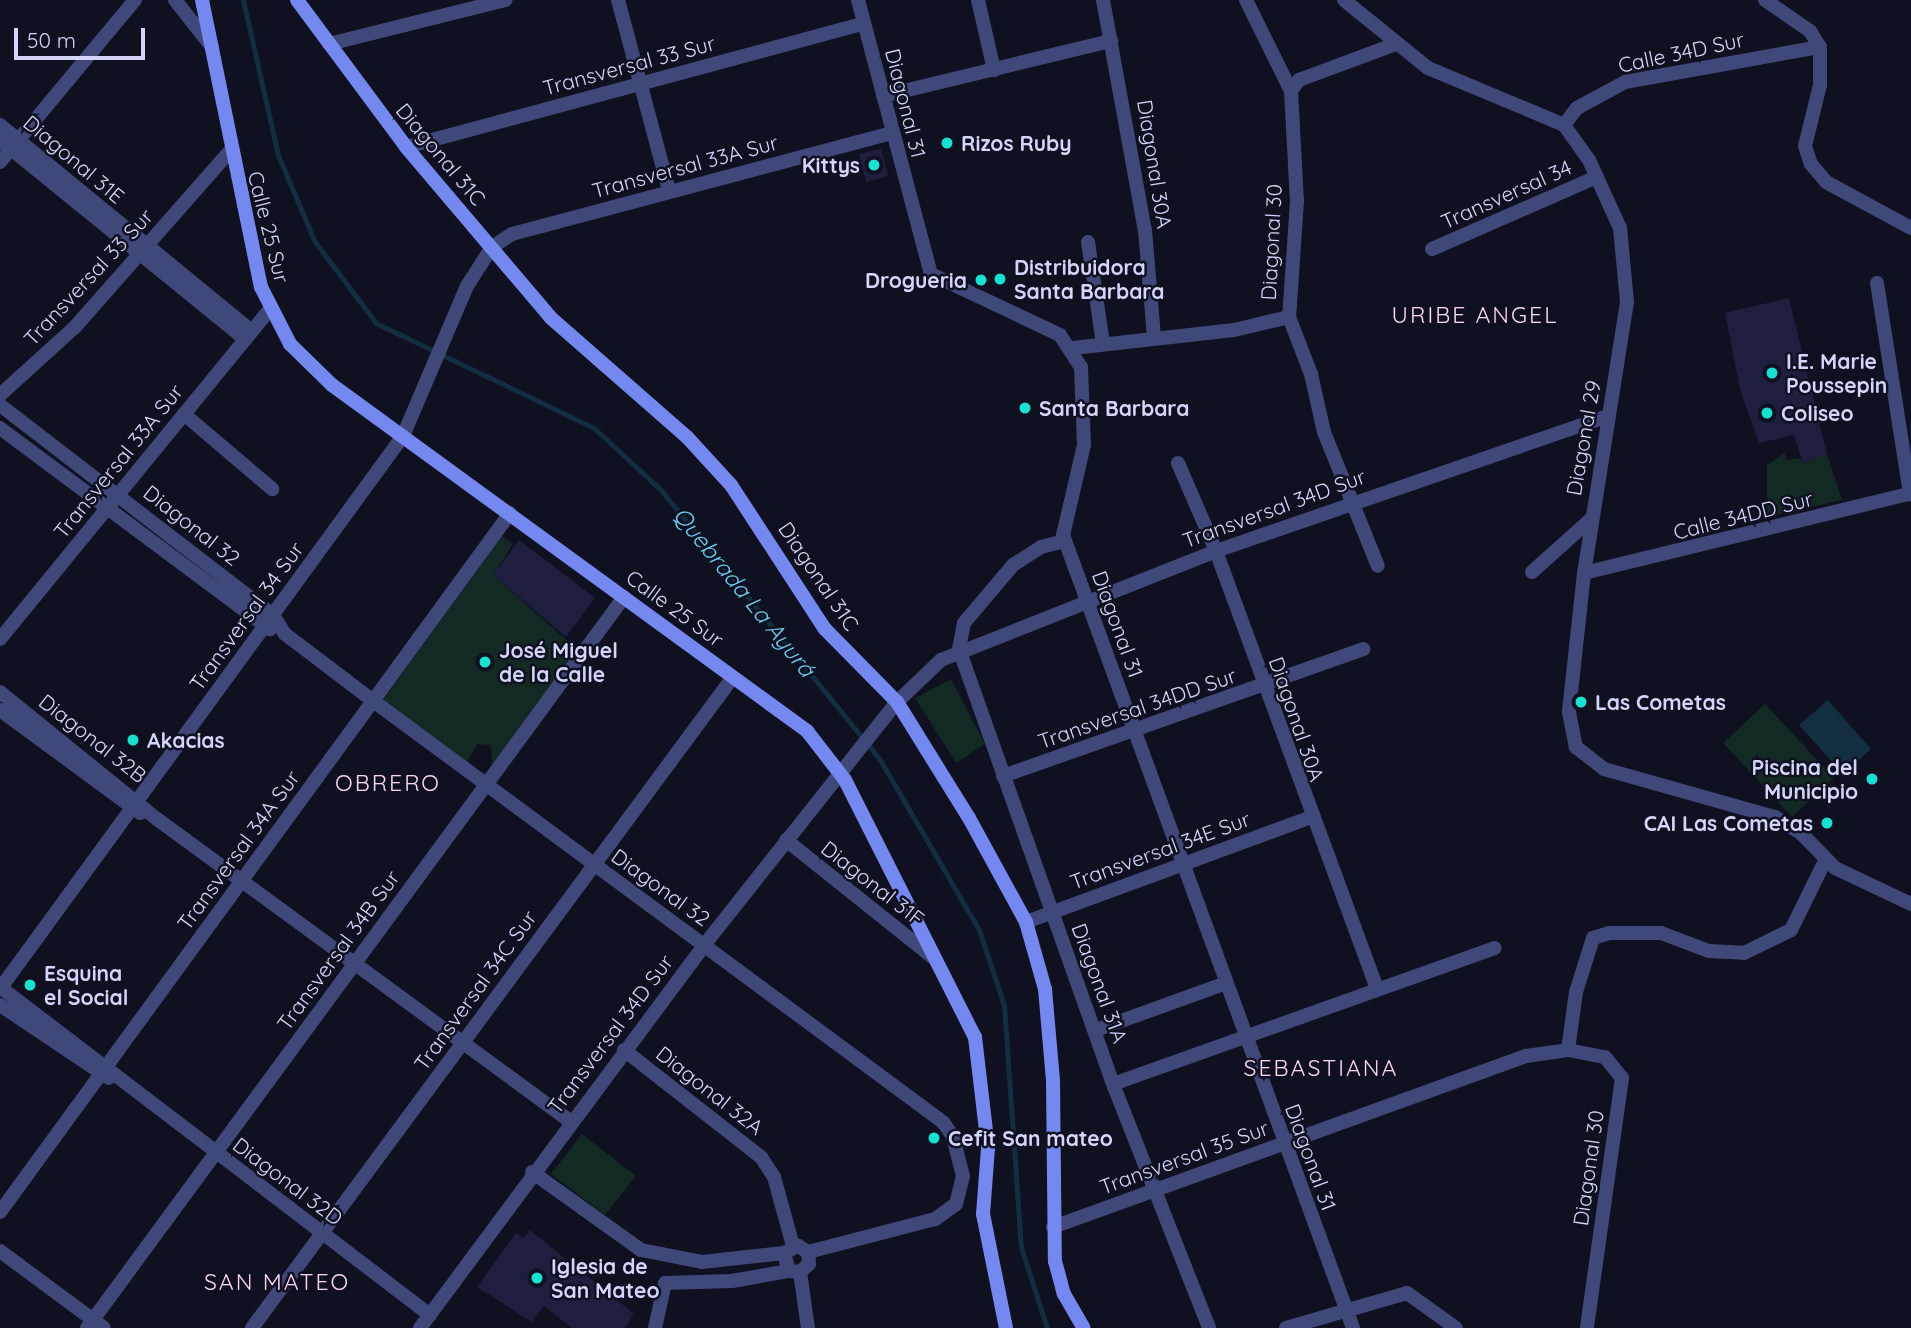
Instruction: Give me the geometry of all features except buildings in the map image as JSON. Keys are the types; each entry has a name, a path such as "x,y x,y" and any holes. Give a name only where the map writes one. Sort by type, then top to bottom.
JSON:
{"main road":[{"name":"Calle 25 Sur","path":"202,0 230,151 269,310 308,365 807,730 840,772 934,958 964,1009 982,1070 988,1148 983,1214 1006,1328"},
{"name":"Diagonal 31C","path":"297,0 406,147 551,318 687,437 731,485 825,629 897,702 1026,922 1045,989 1051,1048 1053,1227 1063,1294 1084,1328"}],"street":[{"path":"0,162 10,143 135,0"},
{"path":"175,0 212,47"},
{"path":"329,44 506,0"},
{"path":"618,0 669,191"},
{"name":"Diagonal 31","path":"858,0 931,274 1060,334 1073,348 1086,403 1084,445 1064,516 1065,541 1224,984 1353,1328"},
{"path":"978,0 994,69"},
{"name":"Diagonal 30A","path":"1103,0 1145,230 1154,337"},
{"name":"Diagonal 30","path":"1246,0 1291,91 1297,201 1289,317 1311,374 1324,432 1378,566"},
{"path":"1344,0 1393,45 1470,89 1564,125"},
{"path":"1765,0 1810,31 1820,47 1820,85 1805,146 1826,182 1911,228"},
{"name":"Transversal 33 Sur","path":"406,147 864,23"},
{"path":"883,96 1111,41"},
{"path":"1291,91 1299,80 1393,45"},
{"name":"Calle 34D Sur","path":"1564,125 1577,108 1625,82 1820,47"},
{"name":"Diagonal 31E","path":"0,125 10,143 249,335"},
{"name":"Diagonal 29","path":"1564,125 1612,206 1626,257 1627,302 1584,573 1569,712 1576,747 1604,769 1775,817 1826,859 1911,904"},
{"name":"Transversal 33A Sur","path":"492,247 512,234 892,133"},
{"name":"Transversal 33 Sur","path":"0,395 75,327 230,151"},
{"name":"Transversal 34","path":"1432,249 1597,177"},
{"path":"1088,242 1103,344"},
{"name":"Transversal 34 Sur","path":"0,988 403,436 437,366 467,286 492,247"},
{"path":"1877,283 1911,494"},
{"name":"Transversal 33A Sur","path":"0,639 269,310"},
{"path":"1073,348 1234,330 1289,317"},
{"name":"Diagonal 32","path":"0,405 118,494 268,621"},
{"path":"184,414 272,489"},
{"name":"Transversal 34D Sur","path":"959,649 1354,501 1607,416"},
{"name":"Diagonal 32","path":"0,428 107,508 268,621 943,1122 953,1137 963,1176 956,1204 935,1219 807,1252"},
{"name":"Diagonal 30A","path":"1178,463 1216,551 1310,818 1377,989"},
{"name":"Calle 34DD Sur","path":"1584,573 1911,494"},
{"name":"Transversal 34A Sur","path":"0,1212 510,513"},
{"path":"1532,572 1591,519"},
{"path":"840,772 897,702 926,672 959,649 964,623 1013,565 1041,547 1065,541"},
{"name":"Transversal 34B Sur","path":"95,1325 215,1152 624,597"},
{"name":"Diagonal 31A","path":"959,649 1113,1084 1209,1328"},
{"name":"Transversal 34DD Sur","path":"1003,776 1263,687 1363,649"},
{"name":"Transversal 34C Sur","path":"252,1328 733,677"},
{"name":"Diagonal 32B","path":"0,692 136,805"},
{"name":"Diagonal 32B","path":"0,710 157,819 570,1121"},
{"name":"Transversal 34D Sur","path":"420,1328 570,1121 840,772"},
{"name":"Transversal 34E Sur","path":"1026,922 1310,818"},
{"name":"Diagonal 31F","path":"786,840 934,958"},
{"path":"1568,1050 1579,978 1593,938 1649,932 1709,951 1744,953 1791,930 1826,859"},
{"path":"1113,1084 1494,948"},
{"path":"1096,1030 1224,984"},
{"name":"Diagonal 32D","path":"0,988 104,1071"},
{"name":"Diagonal 32D","path":"0,1005 120,1081 430,1315"},
{"name":"Diagonal 32A","path":"624,1050 761,1157 774,1177 794,1272"},
{"name":"Diagonal 30","path":"1568,1050 1605,1057 1622,1078 1587,1328"},
{"name":"Transversal 35 Sur","path":"1053,1227 1526,1056 1568,1050"},
{"path":"532,1172 612,1235 661,1257 702,1262 789,1249 807,1252 808,1264 794,1272 732,1282 666,1283 655,1328"},
{"path":"0,1251 95,1325"},
{"path":"794,1272 808,1328"},
{"path":"1286,1328 1345,1308 1408,1293 1456,1328"}],"green space":[{"path":"1785,453 1786,460 1801,458 1803,463 1827,454 1842,500 1767,517 1767,465"},
{"name":"José Miguel de la Calle","path":"502,536 513,544 493,575 579,651 492,765 491,745 477,744 466,764 383,700"},
{"path":"951,679 985,744 956,763 915,698"},
{"path":"1765,704 1834,778 1792,817 1723,743"},
{"path":"582,1134 636,1176 605,1215 551,1174"}],"water":[{"path":"1828,700 1871,749 1843,774 1799,725"}],"waterway":[{"name":"Quebrada La Ayurá","path":"243,0 278,155 315,242 376,323 594,428 661,490 879,758 979,930 1004,1005 1021,1247 1047,1328"}],"place":[{"name":"Rizos Ruby","path":"947,143"},
{"name":"Kittys","path":"874,165"},
{"name":"Distribuidora Santa Barbara","path":"1000,279"},
{"name":"Drogueria","path":"981,280"},
{"name":"I.E. Marie Poussepin","path":"1772,373"},
{"name":"Santa Barbara","path":"1025,408"},
{"name":"Coliseo","path":"1767,413"},
{"name":"José Miguel de la Calle","path":"485,662"},
{"name":"Las Cometas","path":"1581,702"},
{"name":"Akacias","path":"133,740"},
{"name":"Piscina del Municipio","path":"1872,779"},
{"name":"CAI Las Cometas","path":"1827,823"},
{"name":"Esquina el Social","path":"30,985"},
{"name":"Cefit San mateo","path":"934,1138"},
{"name":"Iglesia de San Mateo","path":"537,1278"}],"district":[{"name":"URIBE ANGEL","path":"1475,315"},
{"name":"OBRERO","path":"388,783"},
{"name":"SEBASTIANA","path":"1321,1068"},
{"name":"SAN MATEO","path":"277,1282"}]}
